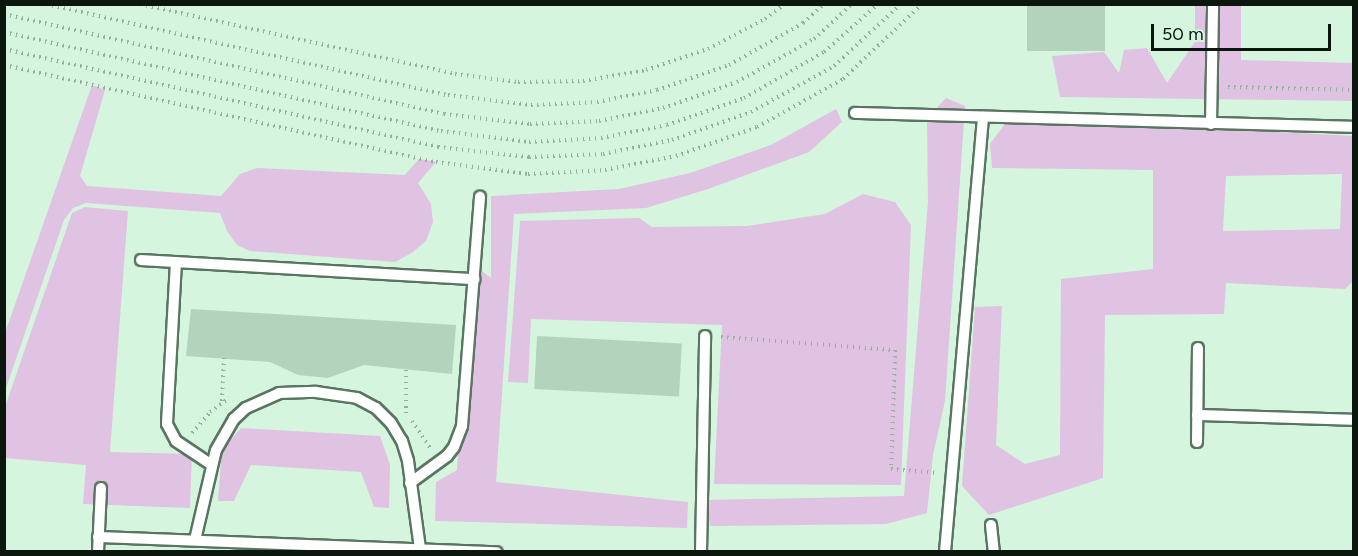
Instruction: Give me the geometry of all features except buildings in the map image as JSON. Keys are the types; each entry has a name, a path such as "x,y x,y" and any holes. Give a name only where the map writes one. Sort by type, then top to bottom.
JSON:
{"lane":[{"path":"1211,124 1213,4"},
{"path":"855,113 1353,128"},
{"path":"945,552 983,117"},
{"path":"411,483 447,456 459,437 480,197"},
{"path":"141,260 474,279"},
{"path":"176,262 167,424 176,441 212,465"},
{"path":"701,552 705,336"},
{"path":"1197,442 1198,348"},
{"path":"195,540 212,465 223,434 246,408 279,393 316,392 357,398 376,408 396,432 408,461 420,549"},
{"path":"1197,415 1353,420"},
{"path":"98,552 101,488"},
{"path":"991,525 994,552"},
{"path":"98,537 195,540 308,548 497,552"}],"path":[{"path":"46,4 448,95 531,105 597,102 657,90 729,65 803,23 824,4"},
{"path":"140,4 454,74 518,82 583,81 646,70 708,49 765,19 785,4"},
{"path":"4,15 444,114 530,124 599,121 663,108 737,82 814,39 852,4"},
{"path":"4,32 441,131 529,142 601,138 667,125 744,98 824,52 878,4"},
{"path":"4,49 438,147 529,157 603,154 672,141 751,112 834,66 901,4"},
{"path":"4,65 436,162 528,174 605,170 676,156 758,127 843,79 922,4"},
{"path":"1212,87 1353,90"},
{"path":"705,336 895,350 891,469 951,474"},
{"path":"222,402 224,358"},
{"path":"406,370 406,414"}],"shaded area":[{"path":"1195,5 1241,5 1241,60 1353,63 1353,101 1060,97 1052,56 1104,52 1119,73 1124,50 1147,48 1167,83 1195,42"},
{"path":"92,85 105,90 80,176 87,186 221,196 240,174 257,168 405,175 419,159 436,162 418,183 431,204 433,222 426,241 413,252 395,262 250,251 237,245 227,231 220,213 86,203 73,208 64,220 5,391 5,333"},
{"path":"946,98 965,106 945,401 933,455 927,513 886,524 710,526 707,500 904,496 928,202 927,118"},
{"path":"836,109 842,122 809,152 708,189 646,208 514,214 496,482 688,502 687,528 435,521 436,482 457,470 469,261 491,278 491,196 619,189 690,173 771,145"},
{"path":"1010,117 1353,136 1353,281 1345,289 1226,283 1224,314 1105,315 1103,478 989,515 962,486 975,307 1002,306 996,445 1025,464 1060,455 1061,279 1153,269 1153,170 992,168 990,144","holes":["1342,174 1340,229 1223,231 1226,176"]},
{"path":"863,194 895,202 911,225 901,485 714,484 722,325 531,319 528,383 508,382 520,221 639,218 652,227 747,226 825,214"},
{"path":"85,207 128,211 110,452 192,454 190,508 83,504 86,465 5,458 5,407 72,213"},
{"path":"241,428 380,436 390,465 389,508 374,507 361,472 251,465 234,501 218,501 222,449"}]}
